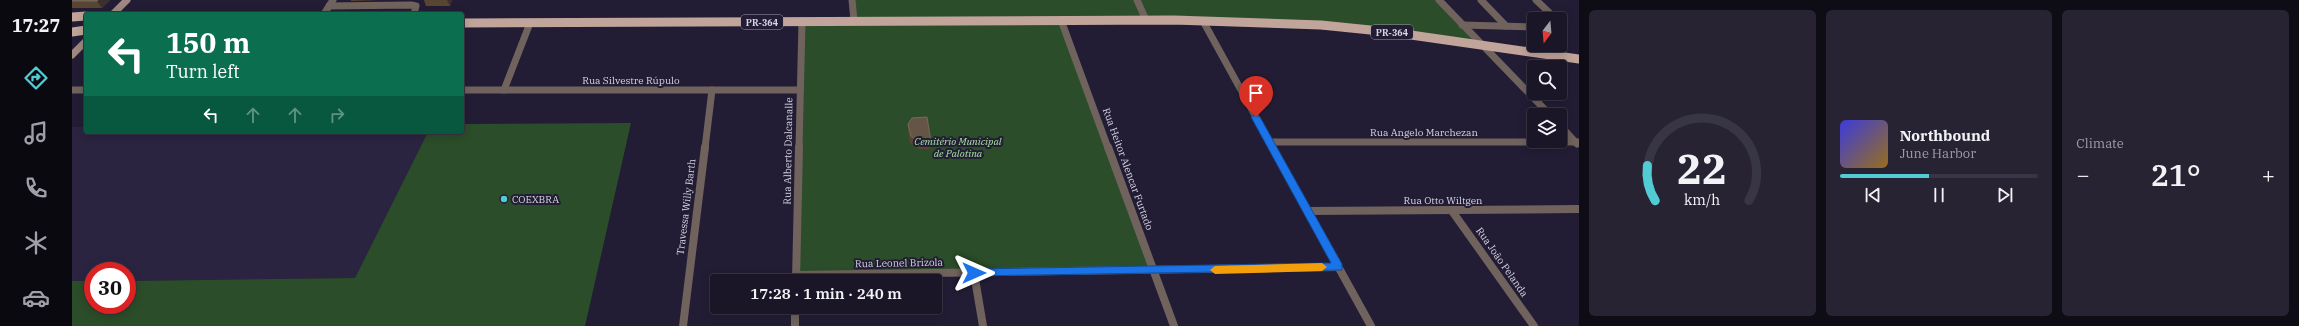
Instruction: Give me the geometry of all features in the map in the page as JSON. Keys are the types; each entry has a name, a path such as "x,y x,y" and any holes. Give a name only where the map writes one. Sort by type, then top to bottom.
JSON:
{"main road":[{"path":"72,17 84,16"},
{"name":"PR-364","path":"464,23 1061,20 1203,21 1321,25 1397,33 1579,58"},
{"path":"72,32 84,30"}],"street":[{"path":"115,12 127,0"},
{"path":"852,0 854,21"},
{"path":"1137,0 1146,20"},
{"path":"1439,0 1543,108"},
{"path":"1481,0 1506,26"},
{"path":"1536,0 1549,12"},
{"path":"325,12 331,3 411,5 416,6 414,12"},
{"name":"Rua Heitor Alencar Furtado","path":"1061,20 1174,326"},
{"path":"1203,21 1371,326"},
{"name":"Rua Alberto Dalcanalle","path":"796,274 802,22"},
{"path":"504,90 530,23"},
{"path":"1462,25 1527,27"},
{"path":"72,55 84,43"},
{"path":"72,90 84,90"},
{"name":"Rua Silvestre Rúpulo","path":"464,90 800,90"},
{"name":"Travessa Willy Barth","path":"683,326 712,90"},
{"path":"1567,132 1578,143"},
{"name":"Rua Angelo Marchezan","path":"1269,142 1578,143"},
{"name":"Rua Otto Wiltgen","path":"1308,211 1578,210"},
{"name":"Rua João Pelanda","path":"1452,211 1534,326"},
{"name":"Rua Leonel Brizola","path":"938,274 1338,267"},
{"path":"974,273 983,326"},
{"path":"795,314 795,326"}],"shaded area":[{"path":"72,127 84,127 84,134 427,134 355,278 136,281 136,262 84,262 84,281 72,281"}],"green space":[{"name":"Cemitério Municipal de Palotina","path":"852,0 1439,0 1481,45 1390,32 1061,20 1154,271 796,274 802,21 854,21"},
{"name":"COEXBRA","path":"631,123 585,326 72,326 72,281 84,281 84,314 136,314 136,281 355,278 427,134 464,134 464,124"}],"building":[{"path":"72,0 98,0 72,1"},
{"path":"927,117 931,142 919,142 911,136 908,124 912,118"}],"slow traffic":[{"path":"1215,270 1322,267"}],"place":[{"name":"COEXBRA","path":"504,199"}],"route":[{"path":"974,273 1338,267 1256,117"}]}
